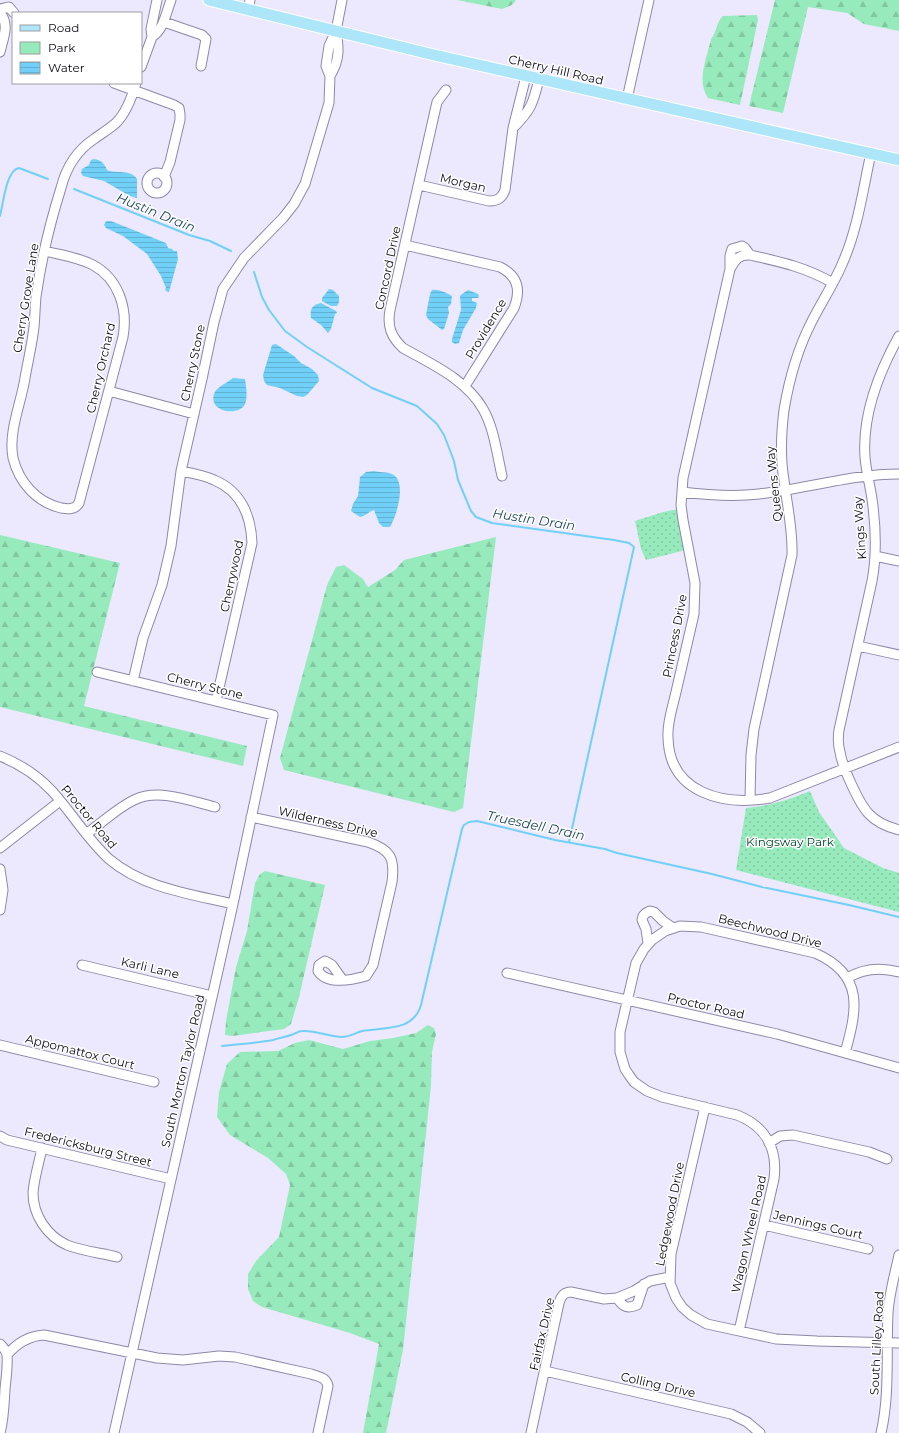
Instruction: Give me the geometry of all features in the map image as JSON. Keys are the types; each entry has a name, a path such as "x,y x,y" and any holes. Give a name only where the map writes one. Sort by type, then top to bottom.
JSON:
{"main road":[{"name":"Cherry Hill Road","path":"209,0 249,5 336,31 539,79 899,160"}],"street":[{"path":"142,64 152,37 151,29 157,0"},
{"path":"152,37 159,32 171,0"},
{"name":"Cherry Stone","path":"132,681 143,638 162,585 169,552 181,471 214,322 223,289 244,258 288,213 301,191 329,104 330,76 326,66 329,46 336,31 342,0"},
{"path":"627,99 649,0"},
{"path":"0,8 9,7 0,52"},
{"path":"164,22 202,35 206,39 201,66"},
{"path":"513,128 526,76"},
{"path":"513,128 530,110 539,79"},
{"path":"119,84 135,87 177,106 180,110 180,120 170,162 164,177"},
{"name":"Cherry Grove Lane","path":"74,508 70,509 52,505 41,500 31,492 18,473 13,457 13,431 34,328 36,299 45,251 63,180 72,161 82,148 115,123 124,112 135,87"},
{"name":"Concord Drive","path":"446,90 437,102 389,317 390,330 396,342 403,348 465,386 483,409 496,432 502,476"},
{"name":"Morgan","path":"419,185 489,201 498,200 502,197 506,190 513,128"},
{"name":"Queens Way","path":"750,800 751,755 754,729 792,555 792,533 785,490 781,446 787,397 796,361 804,338 843,263 850,243 871,153"},
{"name":"Providence","path":"405,245 500,267 510,273 515,281 518,295 514,308 465,386"},
{"name":"Cherry Orchard","path":"45,251 79,260 94,266 106,276 119,293 124,307 125,326 109,391 79,503 74,508"},
{"name":"Princess Drive","path":"833,283 800,267 750,255 743,255 735,259 730,269 683,478 683,520 694,571 696,598 694,614 669,724 669,750 673,762 680,773 688,783 697,790 707,795 721,798 750,800 770,798 899,747"},
{"name":"Kings Way","path":"899,336 880,372 870,409 865,437 865,457 874,518 875,556 872,581 838,734 840,753 859,802 873,818 882,824 899,830"},
{"path":"109,391 194,414"},
{"name":"Cherrywood","path":"181,471 214,480 234,493 247,514 252,533 252,543 216,702"},
{"path":"682,492 733,496 758,494 868,476 899,474"},
{"path":"875,556 899,561"},
{"path":"858,646 899,655"},
{"name":"Cherry Stone","path":"97,672 273,715"},
{"name":"South Morton Taylor Road","path":"114,1433 233,904 273,715"},
{"name":"Proctor Road","path":"0,756 14,762 34,774 52,791 86,834 122,869 138,878 160,886 233,904"},
{"path":"86,834 126,804 148,796 164,795 215,807"},
{"path":"0,848 60,801"},
{"name":"Wilderness Drive","path":"251,817 368,842 380,846 391,855 394,868 392,882 372,965 366,976 352,980 342,979"},
{"path":"0,869 3,890 0,910"},
{"path":"648,943 646,929 642,920 646,913 650,911 654,912 663,922 673,928"},
{"name":"Beechwood Drive","path":"628,1000 636,963 644,949 648,943 659,935 673,928 686,926 701,927 815,954 834,963 847,978 853,992 855,1008 852,1028 845,1053"},
{"name":"Karli Lane","path":"82,965 212,996"},
{"path":"847,978 869,969 899,972"},
{"name":"Proctor Road","path":"507,972 777,1034 899,1068"},
{"name":"Wagon Wheel Road","path":"628,1000 620,1032 619,1044 622,1060 629,1076 640,1087 654,1095 737,1115 746,1119 760,1130 770,1143 774,1156 775,1171 739,1331"},
{"name":"Appomattox Court","path":"0,1045 154,1082"},
{"name":"Ledgewood Drive","path":"705,1107 671,1254 670,1283 676,1298 686,1311 694,1317 707,1324 739,1331"},
{"path":"770,1143 780,1136 793,1135 869,1152 887,1159"},
{"name":"Fredericksburg Street","path":"0,1136 7,1140 171,1179"},
{"path":"42,1148 33,1192 37,1214 44,1226 54,1237 66,1245 117,1257"},
{"name":"Jennings Court","path":"764,1225 868,1249"},
{"name":"South Lilley Road","path":"881,1433 886,1396 888,1311 890,1294 899,1255"},
{"name":"Fairfax Drive","path":"531,1433 560,1301 563,1295 566,1292 571,1292 604,1299 617,1298 634,1291 654,1279 670,1277"},
{"name":"Fairfax Drive","path":"617,1298 625,1307 630,1308 637,1305 644,1284"},
{"path":"739,1331 787,1340 899,1343"},
{"path":"0,1433 5,1407 3,1368 7,1355 12,1348 31,1337 44,1335 171,1360 220,1356 235,1357 323,1378 326,1381 328,1389 318,1433"},
{"path":"0,1344 7,1355"},
{"name":"Colling Drive","path":"545,1371 731,1414 747,1422 760,1433"}],"green space":[{"path":"457,0 516,0 512,5 502,9"},
{"path":"775,0 899,0 899,31 864,24 847,13 808,7 783,113 749,106"},
{"path":"757,15 758,20 740,105 708,98 703,84 704,69 711,39 719,21 723,16"},
{"path":"678,509 686,550 646,560 641,549 635,521"},
{"path":"0,535 120,563 84,706 247,746 243,766 0,707"},
{"path":"496,537 463,808 454,812 284,770 280,758 327,585 336,567 344,565 363,579 368,587 395,570 404,560"},
{"name":"Kingsway Park","path":"810,791 819,812 844,848 883,868 899,873 899,912 736,870 746,808 779,802"},
{"path":"265,871 325,885 299,997 291,1024 284,1029 233,1036 225,1035 226,1021 236,967 247,931 255,883 260,874"},
{"path":"428,1025 434,1028 436,1034 432,1052 431,1086 403,1350 386,1433 363,1433 379,1344 350,1333 262,1307 253,1301 248,1289 248,1274 256,1261 279,1237 290,1185 286,1174 268,1158 230,1135 217,1117 219,1092 227,1064 240,1052 278,1051 295,1043 309,1040 343,1049 370,1041 416,1033"}],"water":[{"path":"91,160 99,160 107,170 127,173 134,176 137,179 137,198 130,196 104,181 83,176 81,173 82,169 89,165"},
{"path":"106,221 111,221 166,243 168,248 177,251 178,259 169,292 165,290 166,288 161,276 147,254 123,236 106,228 104,225"},
{"path":"329,289 333,290 339,296 337,306 331,306 322,301 322,298"},
{"path":"432,290 440,291 452,296 451,304 448,307 449,313 444,329 442,330 428,319 426,315"},
{"path":"468,290 478,294 479,296 478,298 472,298 472,301 477,303 476,308 463,330 459,343 455,344 452,342 452,339 461,310 460,296"},
{"path":"321,303 337,313 335,314 331,329 328,333 321,325 311,318 312,308"},
{"path":"276,344 294,356 301,363 312,369 318,375 319,381 307,395 303,397 297,396 280,388 267,385 264,381 263,375 272,345"},
{"path":"233,378 245,379 246,401 242,408 225,411 215,405 213,400 214,394 219,387"},
{"path":"374,471 393,474 400,487 399,502 390,527 383,527 379,523 374,510 360,517 351,511 358,496 360,477 366,472"}],"waterway":[{"name":"Hustin Drain","path":"0,216 8,181 15,170 19,168 48,179"},
{"name":"Hustin Drain","path":"74,189 189,235 210,241 231,251"},
{"name":"Hustin Drain","path":"254,272 262,297 269,310 285,331 307,347 372,388 417,406 437,424 444,435 454,461 458,480 471,511 476,517 492,523 614,540 629,543 634,547 569,842"},
{"name":"Truesdell Drain","path":"222,1046 273,1040 292,1035 299,1031 345,1037 362,1031 397,1027 412,1020 417,1014 421,1005 462,829 464,825 469,822 477,821 555,840 605,849 762,887 899,917"}]}
